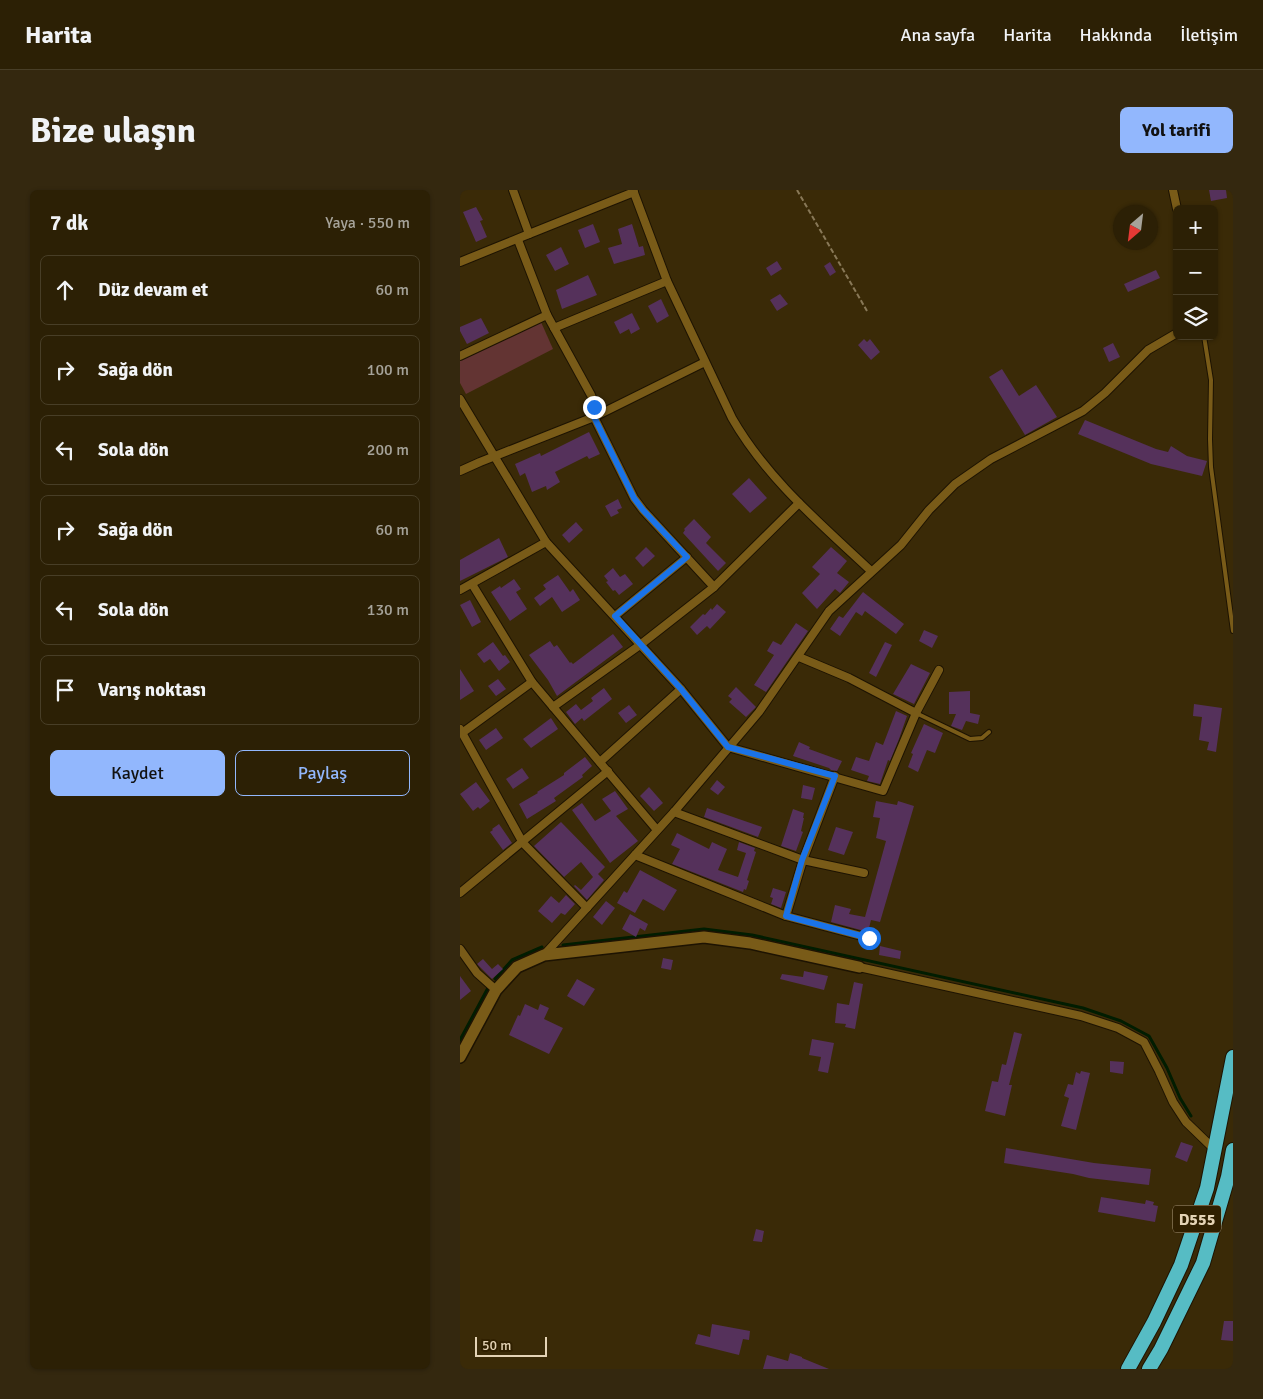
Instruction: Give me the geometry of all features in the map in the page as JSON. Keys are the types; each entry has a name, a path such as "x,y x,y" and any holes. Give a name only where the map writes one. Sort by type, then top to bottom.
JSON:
{"highway":[{"name":"D555","path":"1128,1369 1154,1322 1181,1265 1207,1188 1233,1057"},
{"name":"D555","path":"1149,1369 1161,1349 1203,1263 1228,1177 1233,1150"}],"street":[{"path":"513,190 529,234"},
{"path":"1173,190 1176,205"},
{"path":"460,262 518,240 634,191 667,280 732,418 743,437 766,468 799,503 871,571"},
{"path":"518,240 547,315 591,395 594,417 634,498 714,587"},
{"path":"554,328 667,280"},
{"path":"460,356 547,315"},
{"path":"544,955 674,812 759,712 829,611 901,545 929,510 955,484 990,459 1083,411 1105,393 1148,350 1173,335"},
{"path":"460,471 594,417 706,362"},
{"path":"460,399 546,542 681,689 728,747 883,791 916,713 939,670"},
{"path":"553,707 640,645 714,587 799,503"},
{"path":"460,590 546,542"},
{"path":"615,616 687,557"},
{"path":"472,584 532,682 657,830"},
{"path":"799,656 848,678 916,713"},
{"path":"532,682 461,731 523,842 587,908"},
{"path":"600,762 681,689"},
{"path":"460,893 608,771"},
{"path":"786,916 802,860 835,776"},
{"path":"674,812 802,860 864,873"},
{"path":"635,855 786,916 869,938"},
{"path":"460,1057 496,990 517,967 544,955 704,937 750,943 860,967 1081,1016 1118,1028 1144,1042 1173,1102 1186,1122 1215,1150"},
{"path":"460,949 477,973 496,990"}],"lane":[{"path":"1205,340 1211,380 1211,467 1233,631"},
{"path":"916,713 970,739 982,738 989,732"}],"path":[{"path":"797,190 867,311"}],"shaded area":[{"path":"541,322 553,349 466,394 460,383 460,361"}],"building":[{"path":"1209,190 1226,190 1227,198 1211,201"},
{"path":"476,207 483,220 480,221 487,237 476,242 463,212"},
{"path":"593,224 600,242 585,248 578,230"},
{"path":"632,224 639,247 643,246 645,255 614,264 608,248 622,244 618,229"},
{"path":"561,247 569,264 555,271 546,255"},
{"path":"777,261 782,269 771,276 766,268"},
{"path":"830,262 836,272 830,276 824,266"},
{"path":"1156,270 1160,278 1128,292 1124,284"},
{"path":"588,275 597,295 562,309 556,290"},
{"path":"780,294 788,304 777,311 770,300"},
{"path":"661,299 669,316 657,323 648,306"},
{"path":"632,313 640,329 631,334 629,329 620,334 614,322"},
{"path":"481,318 489,333 467,344 460,331 460,327"},
{"path":"864,339 867,342 870,339 880,352 871,360 858,345"},
{"path":"1113,343 1120,357 1109,362 1103,348"},
{"path":"1002,369 1019,396 1036,385 1057,417 1025,435 989,377"},
{"path":"1085,420 1156,449 1168,452 1171,446 1187,456 1207,461 1202,476 1151,464 1078,434"},
{"path":"589,432 600,454 589,459 587,456 555,472 560,482 547,490 546,486 532,492 525,473 520,476 515,464 540,453 541,456"},
{"path":"749,478 767,498 750,513 732,494"},
{"path":"618,499 622,508 617,510 619,513 611,517 605,506"},
{"path":"694,519 711,537 706,543 726,563 718,571 683,533 684,529"},
{"path":"576,522 583,530 569,543 562,535"},
{"path":"499,538 508,557 460,581 460,560"},
{"path":"646,547 655,556 643,567 635,558"},
{"path":"831,547 847,561 837,573 849,582 840,593 835,589 817,609 802,593 820,574 812,567"},
{"path":"613,568 620,577 625,574 633,584 619,595 615,590 613,591 604,576"},
{"path":"558,575 570,592 573,589 580,600 562,612 552,597 540,606 534,598 546,589 543,585"},
{"path":"514,579 521,589 516,592 527,609 510,621 491,592"},
{"path":"863,592 904,624 896,634 865,611 862,616 856,612 840,636 830,629 839,616 843,618"},
{"path":"470,600 481,622 472,627 460,605"},
{"path":"717,604 726,612 710,629 707,626 697,635 690,627"},
{"path":"796,623 808,631 766,692 754,685 774,655 767,651 773,641 781,645"},
{"path":"924,630 938,636 932,648 919,641"},
{"path":"613,634 623,647 557,696 548,680 529,655 550,641 554,647 557,645 570,663 573,664"},
{"path":"493,642 510,662 499,671 490,659 484,663 477,654"},
{"path":"885,642 892,645 876,677 869,673"},
{"path":"911,664 930,673 914,704 893,694"},
{"path":"460,669 474,691 460,700"},
{"path":"498,679 506,689 496,696 488,686"},
{"path":"736,687 756,707 746,717 729,702 732,699 728,696"},
{"path":"604,688 612,699 584,721 582,718 575,724 566,712 576,704 581,710 593,701 591,698"},
{"path":"970,691 970,713 980,715 978,724 966,721 962,730 951,726 956,714 949,714 949,692"},
{"path":"1194,704 1222,708 1216,752 1207,750 1209,742 1199,740 1202,717 1193,716"},
{"path":"629,705 637,715 626,723 618,713"},
{"path":"896,711 907,716 890,761 888,760 880,784 867,781 869,776 851,770 856,757 869,761 876,742 883,745"},
{"path":"551,718 558,729 531,748 523,739"},
{"path":"924,724 943,733 935,753 927,750 918,772 908,767 913,754 911,753"},
{"path":"496,728 503,738 486,750 479,740"},
{"path":"799,742 810,747 809,749 842,761 837,771 793,756"},
{"path":"585,757 592,766 582,775 583,777 554,798 556,801 527,819 519,804 564,775 564,773"},
{"path":"522,768 529,778 513,789 506,779"},
{"path":"717,780 725,787 718,795 710,789"},
{"path":"476,782 490,801 480,809 478,807 473,811 460,794"},
{"path":"803,785 815,788 812,800 801,798"},
{"path":"649,787 663,803 654,811 640,796"},
{"path":"615,791 628,809 616,816 638,841 610,863 572,810 582,803 595,821 611,811 602,799"},
{"path":"876,801 897,805 898,801 914,806 880,922 871,920 868,932 831,922 835,905 851,909 849,914 865,917 886,841 876,838 880,818 873,817"},
{"path":"707,808 762,827 758,837 704,817"},
{"path":"793,809 804,813 801,831 803,832 796,851 781,846"},
{"path":"561,822 605,867 598,874 604,880 587,900 574,886 581,890 593,877 581,862 564,877 534,846"},
{"path":"499,824 512,843 503,850 490,832"},
{"path":"836,827 853,832 844,855 828,850"},
{"path":"677,833 709,849 712,842 727,849 718,870 738,877 746,853 737,850 739,842 755,848 754,851 756,852 747,880 749,881 746,890 744,889 743,892 672,864 680,849 671,845"},
{"path":"640,870 677,890 664,911 643,899 635,913 617,903 624,891 627,893"},
{"path":"773,888 786,892 781,908 771,904 773,898 770,897"},
{"path":"566,895 575,904 565,915 561,913 552,923 538,911 551,896 559,903"},
{"path":"606,901 615,908 602,925 593,917"},
{"path":"630,914 648,924 645,931 640,928 636,937 622,929"},
{"path":"880,946 901,951 900,959 879,955"},
{"path":"663,958 673,960 671,970 661,968"},
{"path":"483,959 492,969 498,964 503,969 492,979 477,964"},
{"path":"804,971 828,976 824,990 780,979 782,974 803,977"},
{"path":"460,976 471,991 460,1000"},
{"path":"577,979 595,989 584,1006 567,996"},
{"path":"854,982 863,984 855,1029 845,1027 846,1024 835,1023 837,1003 849,1005"},
{"path":"525,1004 538,1010 540,1004 549,1008 544,1019 563,1028 549,1054 509,1035"},
{"path":"1014,1032 1022,1034 1009,1085 1012,1085 1005,1116 985,1111 992,1081 998,1082 1002,1064 1006,1065"},
{"path":"812,1039 834,1043 828,1073 818,1071 821,1057 809,1055"},
{"path":"1110,1061 1124,1062 1123,1074 1110,1072"},
{"path":"1081,1071 1090,1073 1076,1130 1061,1126 1069,1098 1064,1096 1068,1084 1073,1085 1076,1072 1080,1074"},
{"path":"1181,1142 1193,1146 1187,1162 1175,1157"},
{"path":"1006,1148 1094,1163 1151,1169 1149,1185 1089,1178 1004,1163"},
{"path":"1101,1197 1145,1204 1146,1200 1154,1202 1153,1205 1158,1206 1155,1222 1098,1212"},
{"path":"756,1229 764,1231 762,1242 753,1241"},
{"path":"1224,1321 1233,1321 1233,1341 1221,1340"},
{"path":"712,1324 750,1331 749,1340 743,1339 739,1355 695,1344 698,1334 710,1337"},
{"path":"790,1353 829,1369 763,1369 767,1355 788,1361"}],"waterway":[{"path":"563,945 704,929 752,935 1083,1008 1121,1021 1149,1036 1191,1116"},
{"path":"495,979 512,960 542,947"},
{"path":"460,1040 489,986"}],"route":[{"path":"594,407 594,417 634,498 687,557 615,616 681,689 728,747 835,776 802,860 786,916 869,938"}]}
